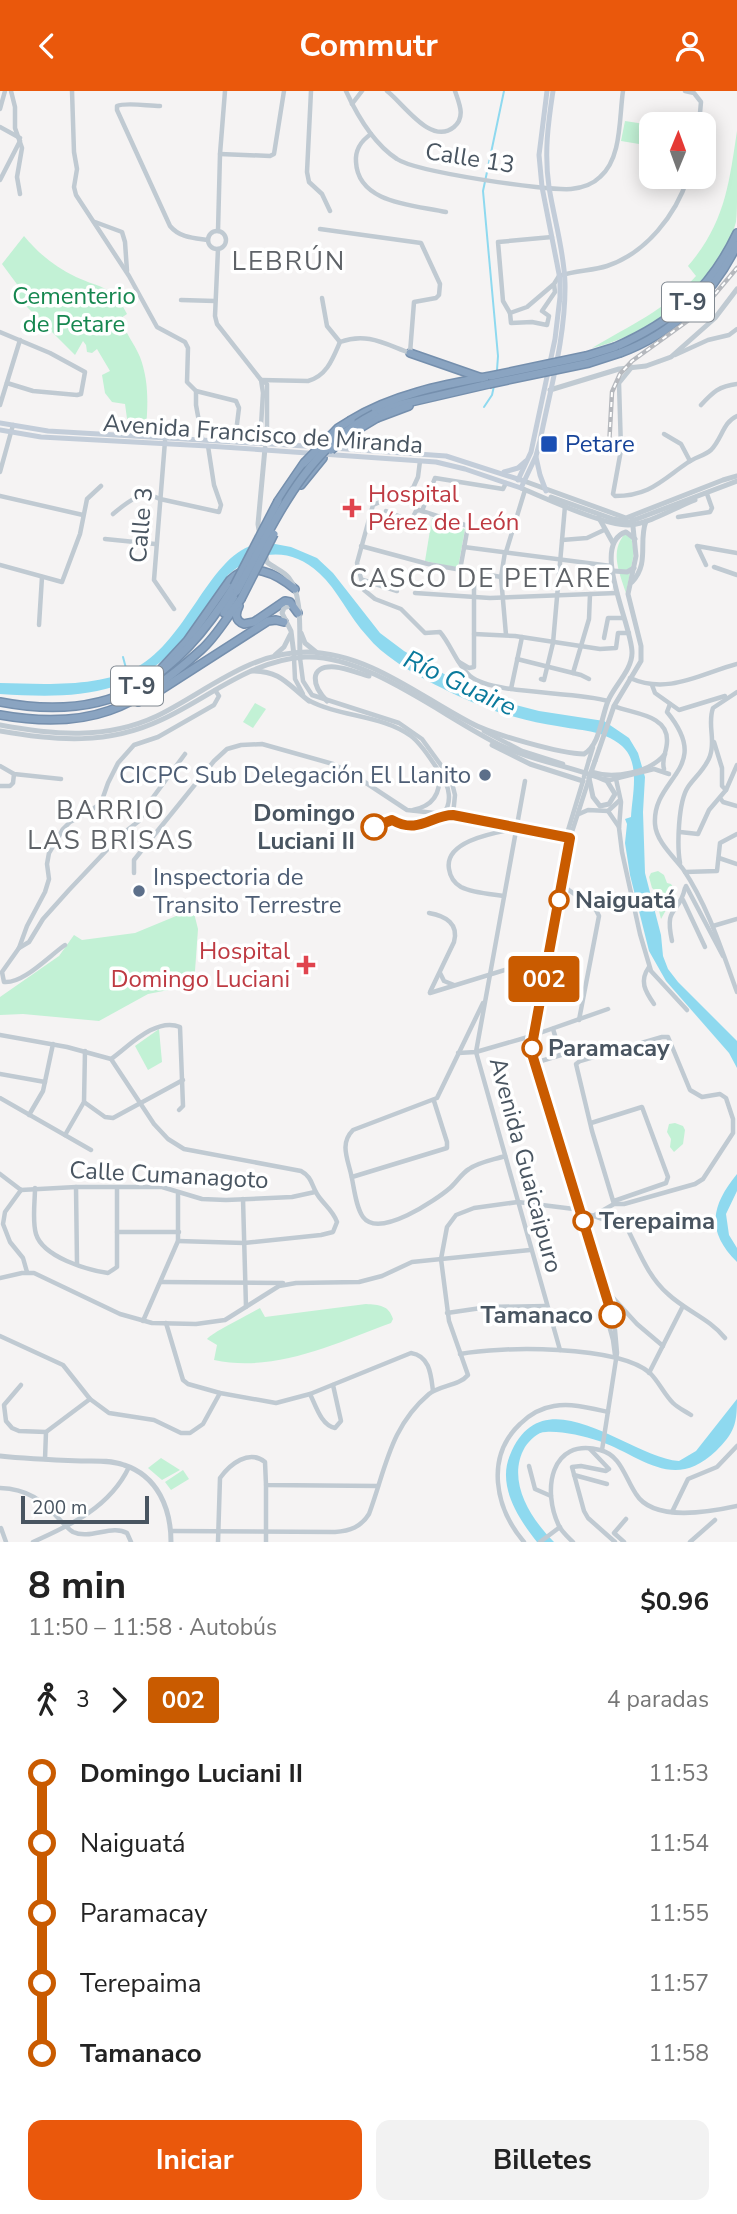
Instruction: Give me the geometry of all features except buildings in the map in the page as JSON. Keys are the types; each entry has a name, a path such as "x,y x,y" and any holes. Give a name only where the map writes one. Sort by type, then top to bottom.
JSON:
{"highway":[{"name":"T-9","path":"617,350 682,308 720,264 737,233"},
{"name":"T-9","path":"0,702 34,707 83,706 109,700 151,679 172,665 190,648 237,592 295,474 338,428 397,398 617,350 657,336 686,314 717,279 737,245"},
{"path":"410,353 487,379"},
{"name":"T-9","path":"0,715 61,721 86,718 114,710 153,688 207,644 295,493 331,450 376,416 460,391 487,379"},
{"path":"260,570 267,562"},
{"path":"151,679 187,641 232,577 244,571 260,570 277,576 294,597 298,613"},
{"path":"237,592 236,616 240,623 244,624 254,622 283,601 294,597"},
{"path":"114,710 159,691 268,621 284,622"}],"main road":[{"path":"521,480 536,456 563,318 562,275 539,146 547,91"},
{"path":"520,488 529,459 555,339 562,275 552,237 546,188 546,147 553,91"},
{"name":"Avenida Francisco de Miranda","path":"0,423 41,437 165,441 454,465 520,488"},
{"name":"Avenida Francisco de Miranda","path":"0,430 12,429"},
{"name":"Avenida Francisco de Miranda","path":"165,441 202,438 446,456 521,480"},
{"path":"536,456 546,491"},
{"path":"501,473 517,468 529,459"}],"street":[{"path":"0,109 5,91"},
{"path":"11,91 15,107 15,128 22,148 17,177 20,194"},
{"path":"72,91 77,175 74,191 127,272 157,327 183,339 187,344 187,382 196,391 236,401 239,408 234,440"},
{"path":"218,231 225,91"},
{"path":"220,154 274,154 284,91"},
{"path":"311,91 307,172 309,182 322,194 330,211"},
{"name":"Calle 13","path":"346,91 372,134 389,153 403,163 486,179 573,189 594,182 605,172 616,146 623,91"},
{"path":"352,104 362,91"},
{"name":"Calle 13","path":"387,91 429,130 443,132 460,121 461,111 455,91"},
{"path":"393,95 398,91"},
{"path":"685,91 698,97 700,112"},
{"path":"160,106 142,107 123,103 117,106 117,110 170,226 176,233 184,236 208,240"},
{"path":"0,127 21,139"},
{"path":"372,134 359,146 356,161 359,177 368,189 384,197 446,212"},
{"path":"0,180 21,139"},
{"path":"510,313 527,307 562,275 607,266 623,259 649,238 674,211 683,189"},
{"path":"94,222 122,232 127,272"},
{"path":"261,380 316,379 331,363 340,342 354,337 363,337 410,353 414,302 436,298 440,290 423,244 320,229"},
{"path":"218,231 225,234 227,240 224,246 218,249 211,246 208,240 211,233 218,231"},
{"path":"552,237 498,242 503,301 510,313 511,323 532,322 547,325 549,316 542,311 555,292 555,284"},
{"path":"218,249 215,302 217,324 267,384 269,391 263,443 259,530 267,562 288,576 294,597 282,609 302,678 307,690 316,697 399,723 422,739 451,779 455,795 453,815"},
{"path":"671,357 715,318 737,289"},
{"path":"322,298 327,326 340,342"},
{"path":"181,300 215,302"},
{"path":"551,390 619,369 653,364 708,340 729,335 737,329"},
{"path":"0,332 85,372 81,394 74,395 33,391 7,383"},
{"path":"0,405 20,340"},
{"path":"632,367 619,383 622,443 613,495 631,496 660,484 690,461 712,449 727,423 737,416"},
{"path":"702,405 712,392 723,385 737,384"},
{"path":"196,391 202,438"},
{"path":"0,472 12,429"},
{"path":"664,434 681,444 690,461"},
{"name":"Calle 3","path":"165,441 154,580 174,608"},
{"path":"113,514 141,495 219,512 221,505 214,485 208,446"},
{"path":"420,461 413,488 373,505 357,563 364,590 375,600 401,610 425,632 440,632 473,679 511,689 608,701"},
{"path":"422,511 435,478 503,489 506,483"},
{"path":"521,480 621,520"},
{"path":"632,521 723,480 737,480"},
{"path":"546,491 551,496 613,519 629,522 737,480"},
{"path":"506,635 501,576 520,488 599,518 646,521 737,480"},
{"path":"0,565 62,582 80,534 87,499 101,486"},
{"path":"678,517 710,512 712,508 707,495"},
{"path":"0,496 83,515"},
{"path":"541,497 551,496"},
{"path":"541,679 544,680 553,643 565,506"},
{"path":"386,511 411,521 416,511 422,511 468,526 460,570"},
{"path":"599,518 611,541 617,593 629,633 632,660 608,701 568,838 527,1056 605,1289 615,1330 618,1348 602,1450"},
{"path":"611,541 621,520"},
{"path":"474,728 577,754 587,753 593,747 614,706 639,667 642,653 629,599 636,556 632,521"},
{"path":"630,585 643,564 643,527 646,521"},
{"path":"562,540 587,538 604,530"},
{"path":"611,541 624,532 635,539"},
{"path":"105,539 156,544"},
{"path":"361,546 428,564 501,576"},
{"path":"706,565 697,546 737,553"},
{"path":"464,547 627,572 634,568"},
{"path":"715,567 737,575"},
{"path":"458,661 469,668 474,667 474,572"},
{"path":"39,625 42,577"},
{"path":"362,580 397,591"},
{"path":"415,593 474,598 617,593"},
{"path":"573,673 589,619 590,594"},
{"path":"298,613 296,682 309,701"},
{"path":"604,638 608,618 624,618"},
{"path":"299,626 305,643 318,653"},
{"path":"0,725 63,734 85,734 116,729 155,717 230,674 273,656 284,647 291,633"},
{"path":"474,634 506,635 582,648 614,649 617,646 618,633 629,633"},
{"path":"511,689 522,637"},
{"path":"273,656 318,653 359,662 474,728 523,751 603,776 616,777"},
{"path":"0,731 53,740 103,738 161,721 249,671 297,655 347,664 387,681 523,755 603,779 611,785 615,794 612,801 604,807 594,801 586,779"},
{"path":"517,659 589,679"},
{"path":"623,674 652,685 676,685 737,664"},
{"path":"327,701 317,689 314,680 317,673 326,667 341,668 387,681"},
{"path":"249,671 269,672 280,676 309,701 407,733 418,742 445,781 449,795 447,810 443,815"},
{"path":"652,685 655,693 683,710 726,695 731,697"},
{"path":"65,945 22,978 4,982 2,972 19,948 45,892 49,853 62,829 70,821 102,803 118,763 134,745 158,737 214,705 219,696 215,690"},
{"path":"726,790 722,786 720,757 710,724 713,709 718,703 737,692"},
{"path":"670,704 667,712 674,721 685,749 675,778 660,798 654,823 656,831 684,872 713,926 725,958"},
{"path":"614,706 645,715 658,722 667,735 664,769"},
{"path":"474,728 478,736 530,764 586,779"},
{"path":"713,740 710,758 684,795 678,849 686,886 716,947 734,973 737,992"},
{"path":"134,873 134,860 214,761 227,749 241,745 262,744 333,764 358,777 407,810 453,815 568,838"},
{"path":"592,761 593,747"},
{"path":"19,948 29,942 44,919 69,890 121,835 139,821 185,754"},
{"path":"647,769 665,754"},
{"path":"680,832 698,834 709,810 726,790 737,765"},
{"path":"0,767 14,774 61,779"},
{"path":"603,779 647,769 664,769 675,778"},
{"path":"647,769 657,769 670,774"},
{"path":"407,810 424,808 435,799 440,785 438,770"},
{"path":"0,786 10,786 14,774"},
{"path":"616,777 625,868 650,966 657,980 688,1010"},
{"path":"546,958 562,885 568,838 578,814 586,779"},
{"name":"Avenida Guaicaipuro","path":"525,781 476,1052 560,1350"},
{"path":"720,798 723,802 737,806"},
{"path":"608,811 620,800"},
{"path":"578,814 588,810 608,811 613,814 620,828"},
{"path":"504,897 459,886 450,874 449,861 454,851 462,845 518,828"},
{"path":"684,872 717,871 720,843 737,834"},
{"path":"719,858 737,864"},
{"path":"562,885 596,910 598,916 579,1020"},
{"path":"672,941 669,919 671,911 683,900 686,886"},
{"path":"683,900 705,947"},
{"path":"429,913 450,921 456,934 430,993 546,958"},
{"path":"713,926 737,919"},
{"path":"650,966 644,974 643,982 654,1004"},
{"path":"440,973 444,981 455,985"},
{"path":"352,1177 445,1150 447,1142 434,1101 485,1000"},
{"path":"457,1053 476,1052 531,1036 608,1009"},
{"path":"111,1059 154,1028 176,1025 181,1030 183,1080 183,1107 179,1110"},
{"path":"541,1062 561,1055 553,1029"},
{"path":"0,1035 53,1044 111,1059 161,1132 184,1149 301,1171 314,1183 315,1192 336,1218 337,1226 333,1232 244,1243 178,1241"},
{"path":"668,1037 690,1090 702,1097 724,1095 733,1119 731,1137 700,1181 624,1204 614,1203 576,1064 668,1037"},
{"path":"29,1115 43,1091 53,1044"},
{"path":"65,1135 84,1102 85,1051"},
{"path":"0,1074 45,1082"},
{"path":"84,1102 109,1118 183,1080"},
{"path":"0,1098 91,1150"},
{"path":"434,1101 350,1133 345,1147 360,1210 366,1221 378,1224 408,1215 446,1191 471,1167 505,1156"},
{"path":"591,1122 642,1107 667,1177 666,1183 614,1203 593,1216"},
{"path":"0,1174 22,1190 5,1212 3,1224 10,1242 23,1258 27,1272"},
{"path":"76,1187 77,1264"},
{"name":"Calle Cumanagoto","path":"22,1190 162,1187 202,1199 292,1197 315,1192"},
{"path":"35,1188 36,1234 42,1243 58,1257 104,1272 116,1270 118,1264 117,1188"},
{"path":"142,1321 178,1241 178,1193"},
{"path":"243,1199 246,1307"},
{"path":"171,1531 335,1532 356,1528 369,1514 400,1426 414,1408 433,1391 464,1380 468,1375 447,1313 441,1259 447,1227 456,1215 474,1208 518,1202 577,1210 627,1229 655,1280 667,1294 718,1329 726,1338"},
{"path":"577,1210 613,1341 615,1359"},
{"path":"117,1233 179,1232"},
{"path":"161,1282 246,1284 370,1280 412,1262 530,1250"},
{"path":"1,1277 27,1272 39,1275 98,1305 142,1321 166,1323 215,1322 225,1319 275,1289 296,1283"},
{"path":"605,1289 637,1324 663,1346"},
{"path":"447,1313 488,1307 546,1306"},
{"path":"649,1373 683,1306"},
{"path":"166,1323 183,1380 188,1384 220,1393 276,1403 310,1394 406,1354 415,1353 423,1358 429,1369 433,1391"},
{"path":"0,1336 63,1364 90,1399 109,1413 144,1417 177,1432 185,1433 202,1424 220,1393"},
{"path":"460,1354 520,1348 560,1350 615,1359 636,1365 649,1373 674,1404 691,1415"},
{"path":"20,1385 2,1404 6,1421 19,1431 46,1432 90,1399"},
{"path":"310,1394 324,1422 328,1427 335,1428 341,1421 333,1385"},
{"path":"524,1542 510,1522 498,1487 498,1464 505,1443 526,1419 545,1408 568,1405 608,1412"},
{"path":"45,1459 46,1432"},
{"path":"672,1512 688,1479 717,1467 737,1446"},
{"path":"590,1448 609,1469 606,1471 572,1467 581,1503 588,1518 615,1542"},
{"path":"573,1542 558,1529 551,1496 552,1475 558,1462 565,1454 575,1449 602,1450 620,1464 636,1496 644,1503 672,1512 703,1513 737,1506"},
{"path":"0,1457 110,1462 129,1467 146,1478 159,1492 169,1513 171,1542"},
{"path":"218,1542 219,1481 224,1472 243,1458 257,1457 266,1465 265,1542"},
{"path":"33,1542 91,1512 104,1501 129,1467"},
{"path":"529,1467 535,1489 551,1496"},
{"path":"575,1475 607,1484"},
{"path":"266,1485 377,1486"},
{"path":"0,1488 30,1493 66,1527 83,1534 123,1530 131,1542"},
{"path":"624,1542 614,1533 626,1519"},
{"path":"690,1542 715,1520"},
{"path":"1,1528 6,1542"},
{"path":"540,1542 558,1529"}],"green space":[{"path":"625,121 639,123 639,144 621,141"},
{"path":"737,131 736,222 728,244 715,265 680,303 659,318 614,342 592,348 673,298 696,276 688,266 718,218 728,186"},
{"name":"Cementerio de Petare","path":"24,236 54,264 76,277 106,289 122,305 127,314 121,318 140,357 145,375 146,428 128,426 125,404 112,402 105,393 102,375 110,371 97,349 92,353 87,352 83,341 75,355 17,297 19,287 2,264"},
{"path":"432,518 465,529 458,568 425,561"},
{"path":"625,534 631,536 634,553 626,593 617,555 620,541"},
{"path":"255,703 266,709 253,728 243,722"},
{"path":"658,871 676,892 675,896 663,897 666,910 661,919 655,895 658,893 652,888 649,877 651,873"},
{"path":"193,909 198,929 194,985 148,994 99,1021 23,1014 0,1015 0,997 59,956 74,935 82,940 135,933"},
{"path":"159,1029 162,1062 148,1070 135,1046"},
{"path":"669,1124 683,1126 685,1130 683,1144 674,1152 670,1147 671,1139 667,1132"},
{"path":"366,1304 386,1308 393,1319 391,1323 282,1360 237,1363 214,1360 217,1345 207,1339 260,1308 265,1317"},
{"path":"161,1458 180,1470 162,1480 148,1468"},
{"path":"183,1470 189,1479 171,1490 165,1482"}],"water":[{"name":"Río Guaire","path":"275,544 291,547 317,558 333,573 380,633 404,651 472,690 496,700 539,711 604,721 629,738 638,753 645,777 645,873 661,935 663,956 668,969 678,982 737,1041 737,1068 729,1053 666,981 649,951 625,843 625,819 631,817 634,780 632,761 628,753 607,736 502,713 453,694 421,677 377,646 361,629 326,580 308,564 285,555 273,555 261,556 239,567 228,575 197,622 175,649 136,678 94,692 71,695 0,694 0,683 88,682 122,674 137,667 170,639 210,582 237,553 253,545"},
{"path":"737,1174 737,1191 726,1214 729,1235 737,1248 737,1262 720,1240 716,1218 722,1197"},
{"path":"737,1399 735,1422 727,1439 700,1463 686,1469 658,1467 586,1437 559,1432 540,1433 525,1447 518,1472 519,1485 529,1510 554,1542 537,1542 523,1523 508,1490 507,1467 510,1455 525,1432 543,1421 565,1420 588,1426 659,1456 679,1461 696,1451"}],"waterway":[{"path":"497,370 483,191 504,91"},
{"path":"484,407 494,386"},
{"path":"123,657 127,672"}],"railway":[{"path":"609,447 612,392 620,374 632,361 700,312 737,268"}],"bus line":[{"name":"002","path":"374,827 392,820 406,825 422,825 443,815 453,815 570,838 532,1054 612,1315"}],"place":[{"name":"Petare","path":"549,444"},
{"name":"Hospital Pérez de León","path":"352,508"},
{"name":"CICPC Sub Delegación El Llanito","path":"485,775"},
{"name":"Domingo Luciani II","path":"374,827"},
{"name":"Inspectoria de Transito Terrestre","path":"139,891"},
{"name":"Naiguatá","path":"559,900"},
{"name":"Hospital Domingo Luciani","path":"306,965"},
{"name":"Paramacay","path":"532,1048"},
{"name":"Terepaima","path":"583,1221"},
{"name":"Tamanaco","path":"612,1315"}],"district":[{"name":"LEBRÚN","path":"289,261"},
{"name":"CASCO DE PETARE","path":"481,578"},
{"name":"BARRIO LAS BRISAS","path":"111,824"}]}
